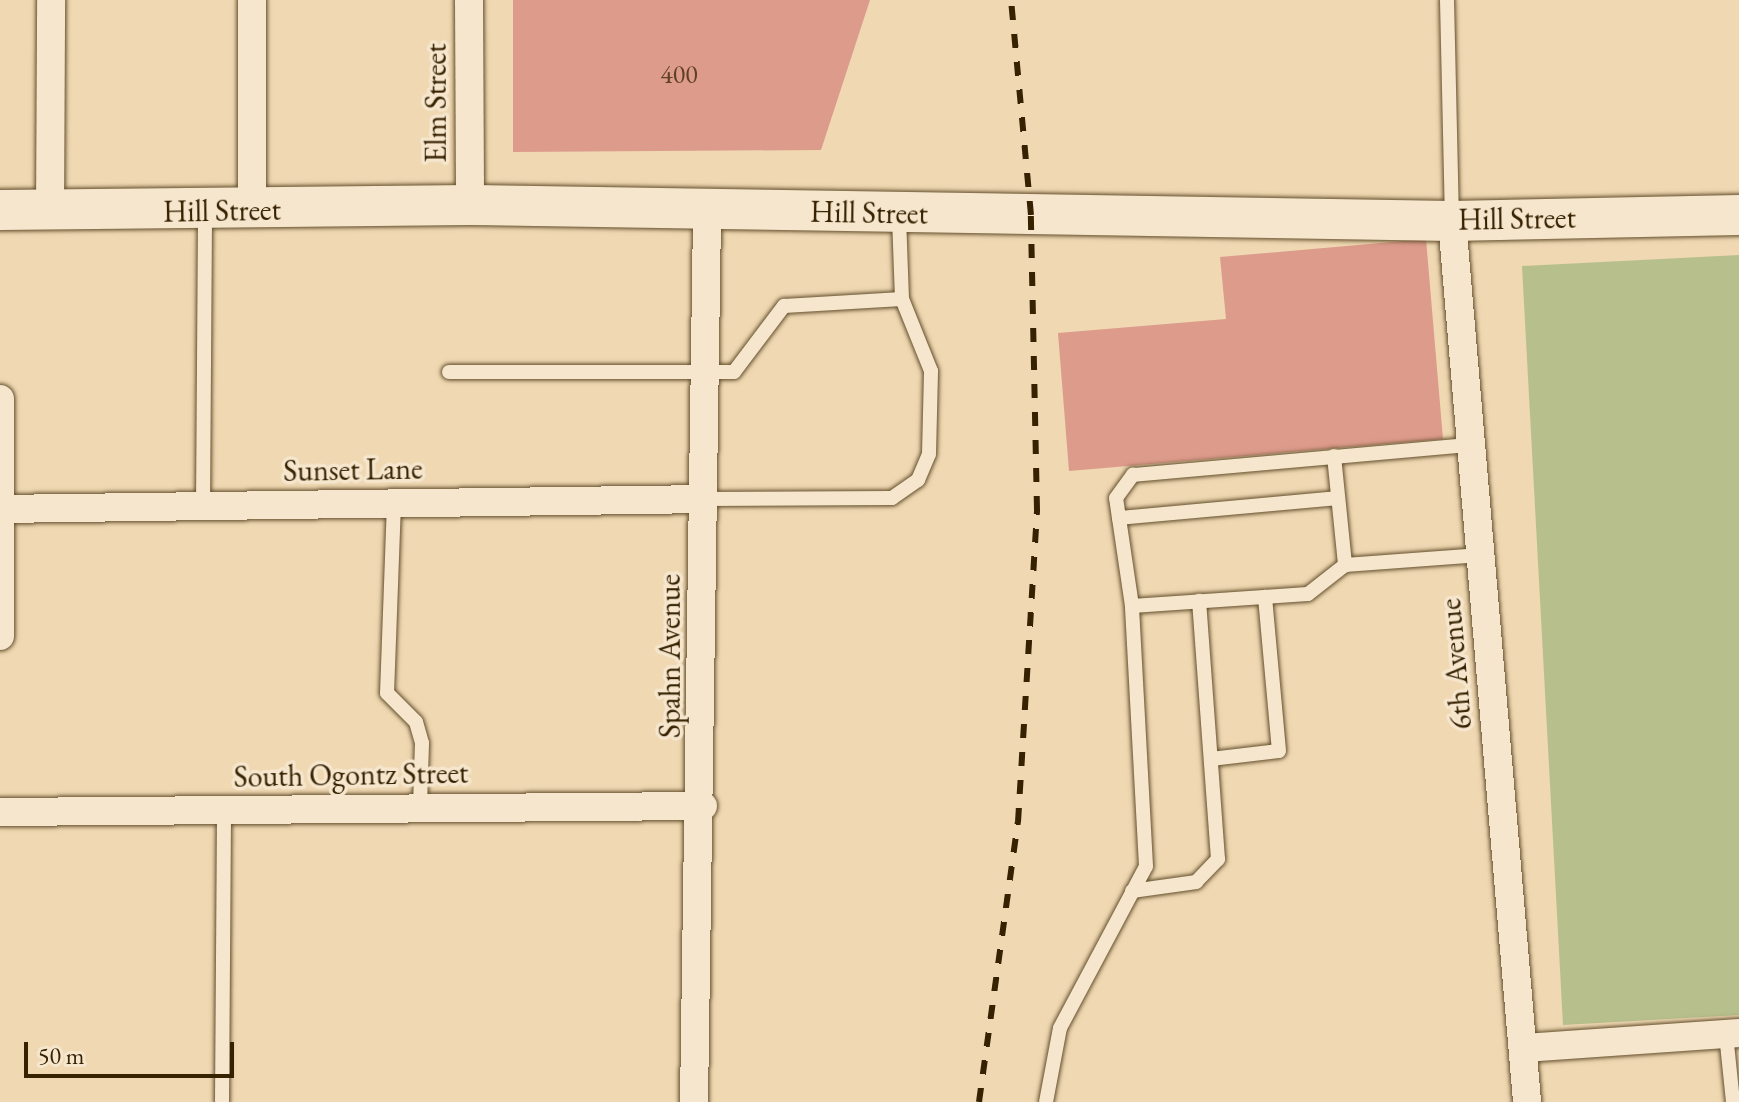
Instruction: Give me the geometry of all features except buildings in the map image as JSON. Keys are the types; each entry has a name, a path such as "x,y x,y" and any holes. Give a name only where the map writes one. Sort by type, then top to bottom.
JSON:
{"main road":[{"name":"Hill Street","path":"0,210 50,214 470,205 1452,221 1739,215"}],"street":[{"path":"50,214 51,0"},
{"path":"252,0 252,210"},
{"name":"Elm Street","path":"469,0 470,205"},
{"name":"Spahn Avenue","path":"694,1102 703,806 707,211"},
{"name":"6th Avenue","path":"1452,221 1527,1102"},
{"path":"0,399 0,636"},
{"name":"Sunset Lane","path":"1,509 705,499"},
{"name":"South Ogontz Street","path":"0,812 703,806"},
{"path":"1524,1048 1733,1034"}],"lane":[{"path":"1447,0 1452,221"},
{"path":"203,506 205,211"},
{"path":"705,499 892,498 918,480 929,454 931,371 902,299 899,214"},
{"path":"449,372 705,373 743,366 784,306 902,299"},
{"path":"1046,1102 1060,1028 1146,866 1132,606 1116,498 1133,475 1470,445"},
{"path":"1334,456 1345,565"},
{"path":"1119,518 1337,498"},
{"path":"394,503 387,693 416,722 422,743 420,808"},
{"path":"1132,606 1308,594 1345,565 1481,555"},
{"path":"1211,759 1279,751 1265,597"},
{"path":"1132,891 1196,882 1218,859 1199,601"},
{"path":"222,1102 224,810"},
{"path":"1733,1034 1733,1102"}],"green space":[{"path":"1739,255 1739,1015 1563,1025 1522,266"}],"railway":[{"path":"979,1102 1018,822 1037,510 1031,215 1011,0"}]}
